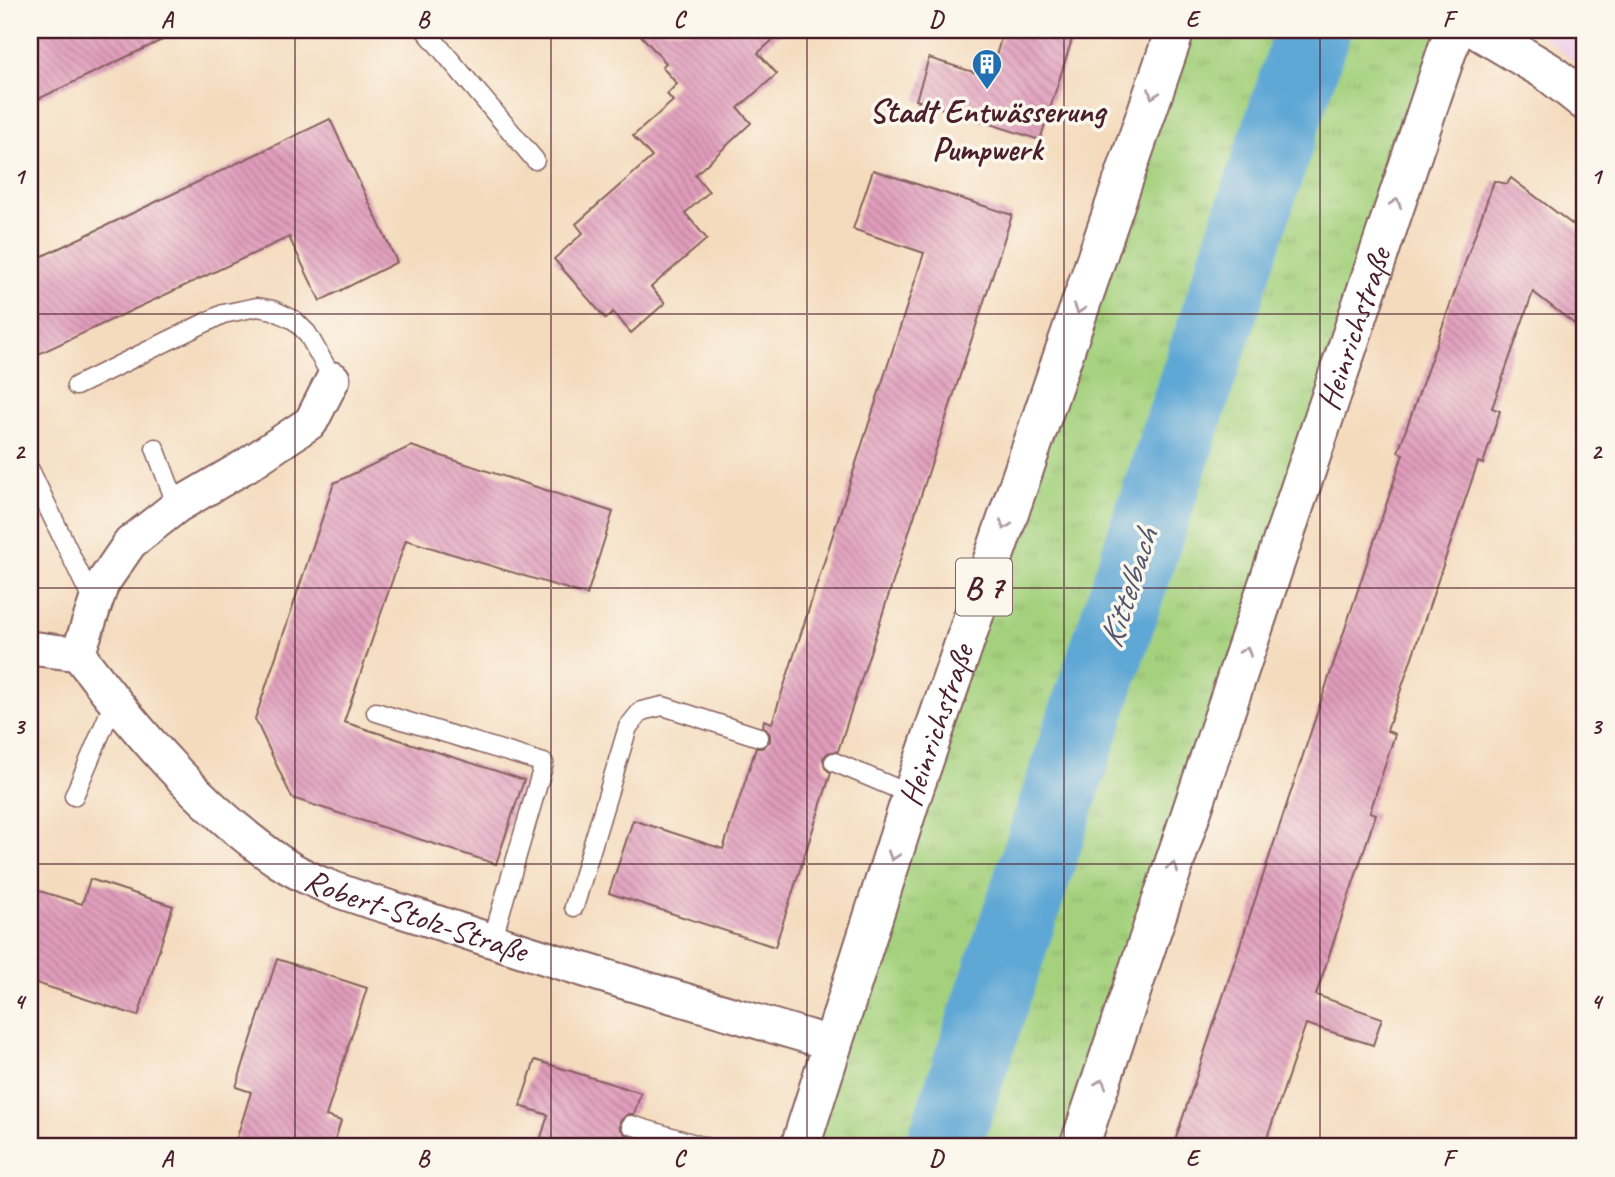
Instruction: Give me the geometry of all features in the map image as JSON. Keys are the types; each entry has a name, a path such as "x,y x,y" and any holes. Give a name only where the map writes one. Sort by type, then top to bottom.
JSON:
{"main road":[{"name":"Heinrichstraße","path":"800,1147 912,794 1175,30"},
{"name":"Heinrichstraße","path":"1079,1147 1454,30"},
{"path":"1478,30 1547,71 1585,101"}],"street":[{"path":"30,648 78,654 111,567 130,543 149,525 177,506 311,422 333,379"},
{"name":"Robert-Stolz-Straße","path":"78,654 114,702 221,815 281,863 325,885 492,941 833,1044"}],"lane":[{"path":"425,30 535,160"},
{"path":"76,386 223,314 257,307 273,310 300,326 333,379"},
{"path":"155,448 177,506"},
{"path":"30,470 96,608"},
{"path":"74,796 114,702"},
{"path":"574,907 628,727 641,711 663,706 759,737"},
{"path":"376,712 544,763 492,941"},
{"path":"834,762 912,794"},
{"path":"631,1125 705,1147"}],"shaded area":[{"path":"1536,30 1585,30 1585,69 1543,37"}],"green space":[{"path":"1182,30 1443,30 1072,1147 807,1147"}],"building":[{"path":"30,30 183,30 30,103"},
{"path":"636,30 784,30 758,53 777,74 738,108 751,123 695,175 709,192 685,213 707,239 651,287 665,303 631,333 613,312 606,319 554,259 583,233 576,224 652,157 633,136 673,101 667,94 677,84 662,67 666,63"},
{"name":"Stadt Entwässerung Pumpwerk","path":"1004,30 1075,30 1040,140 916,100 929,58 989,77"},
{"path":"330,119 397,262 320,301 289,237 30,358 30,262"},
{"path":"873,170 1012,215 838,751 828,753 823,758 825,768 831,773 775,947 609,893 633,820 723,849 756,748 762,748 770,741 770,734 763,726 764,720 772,723 924,253 853,229"},
{"path":"1511,178 1585,234 1585,332 1533,292 1492,408 1500,411 1483,464 1478,462 1387,731 1395,734 1370,812 1376,814 1316,995 1382,1018 1373,1045 1306,1024 1264,1147 1173,1147 1403,454 1398,452 1494,181 1507,184"},
{"path":"411,446 613,512 587,595 406,540 344,722 524,780 496,864 292,798 255,719 334,483"},
{"path":"90,879 173,906 138,1016 30,981 30,888 82,904"},
{"path":"277,959 367,988 326,1116 341,1121 333,1147 234,1147 251,1092 236,1087"},
{"path":"535,1060 641,1093 634,1114 628,1114 620,1121 620,1128 627,1136 624,1147 538,1147 548,1115 520,1106"}],"waterway":[{"name":"Kittelbach","path":"943,1147 1313,30"}],"place":[{"name":"Stadt Entwässerung Pumpwerk","path":"987,91"}]}
